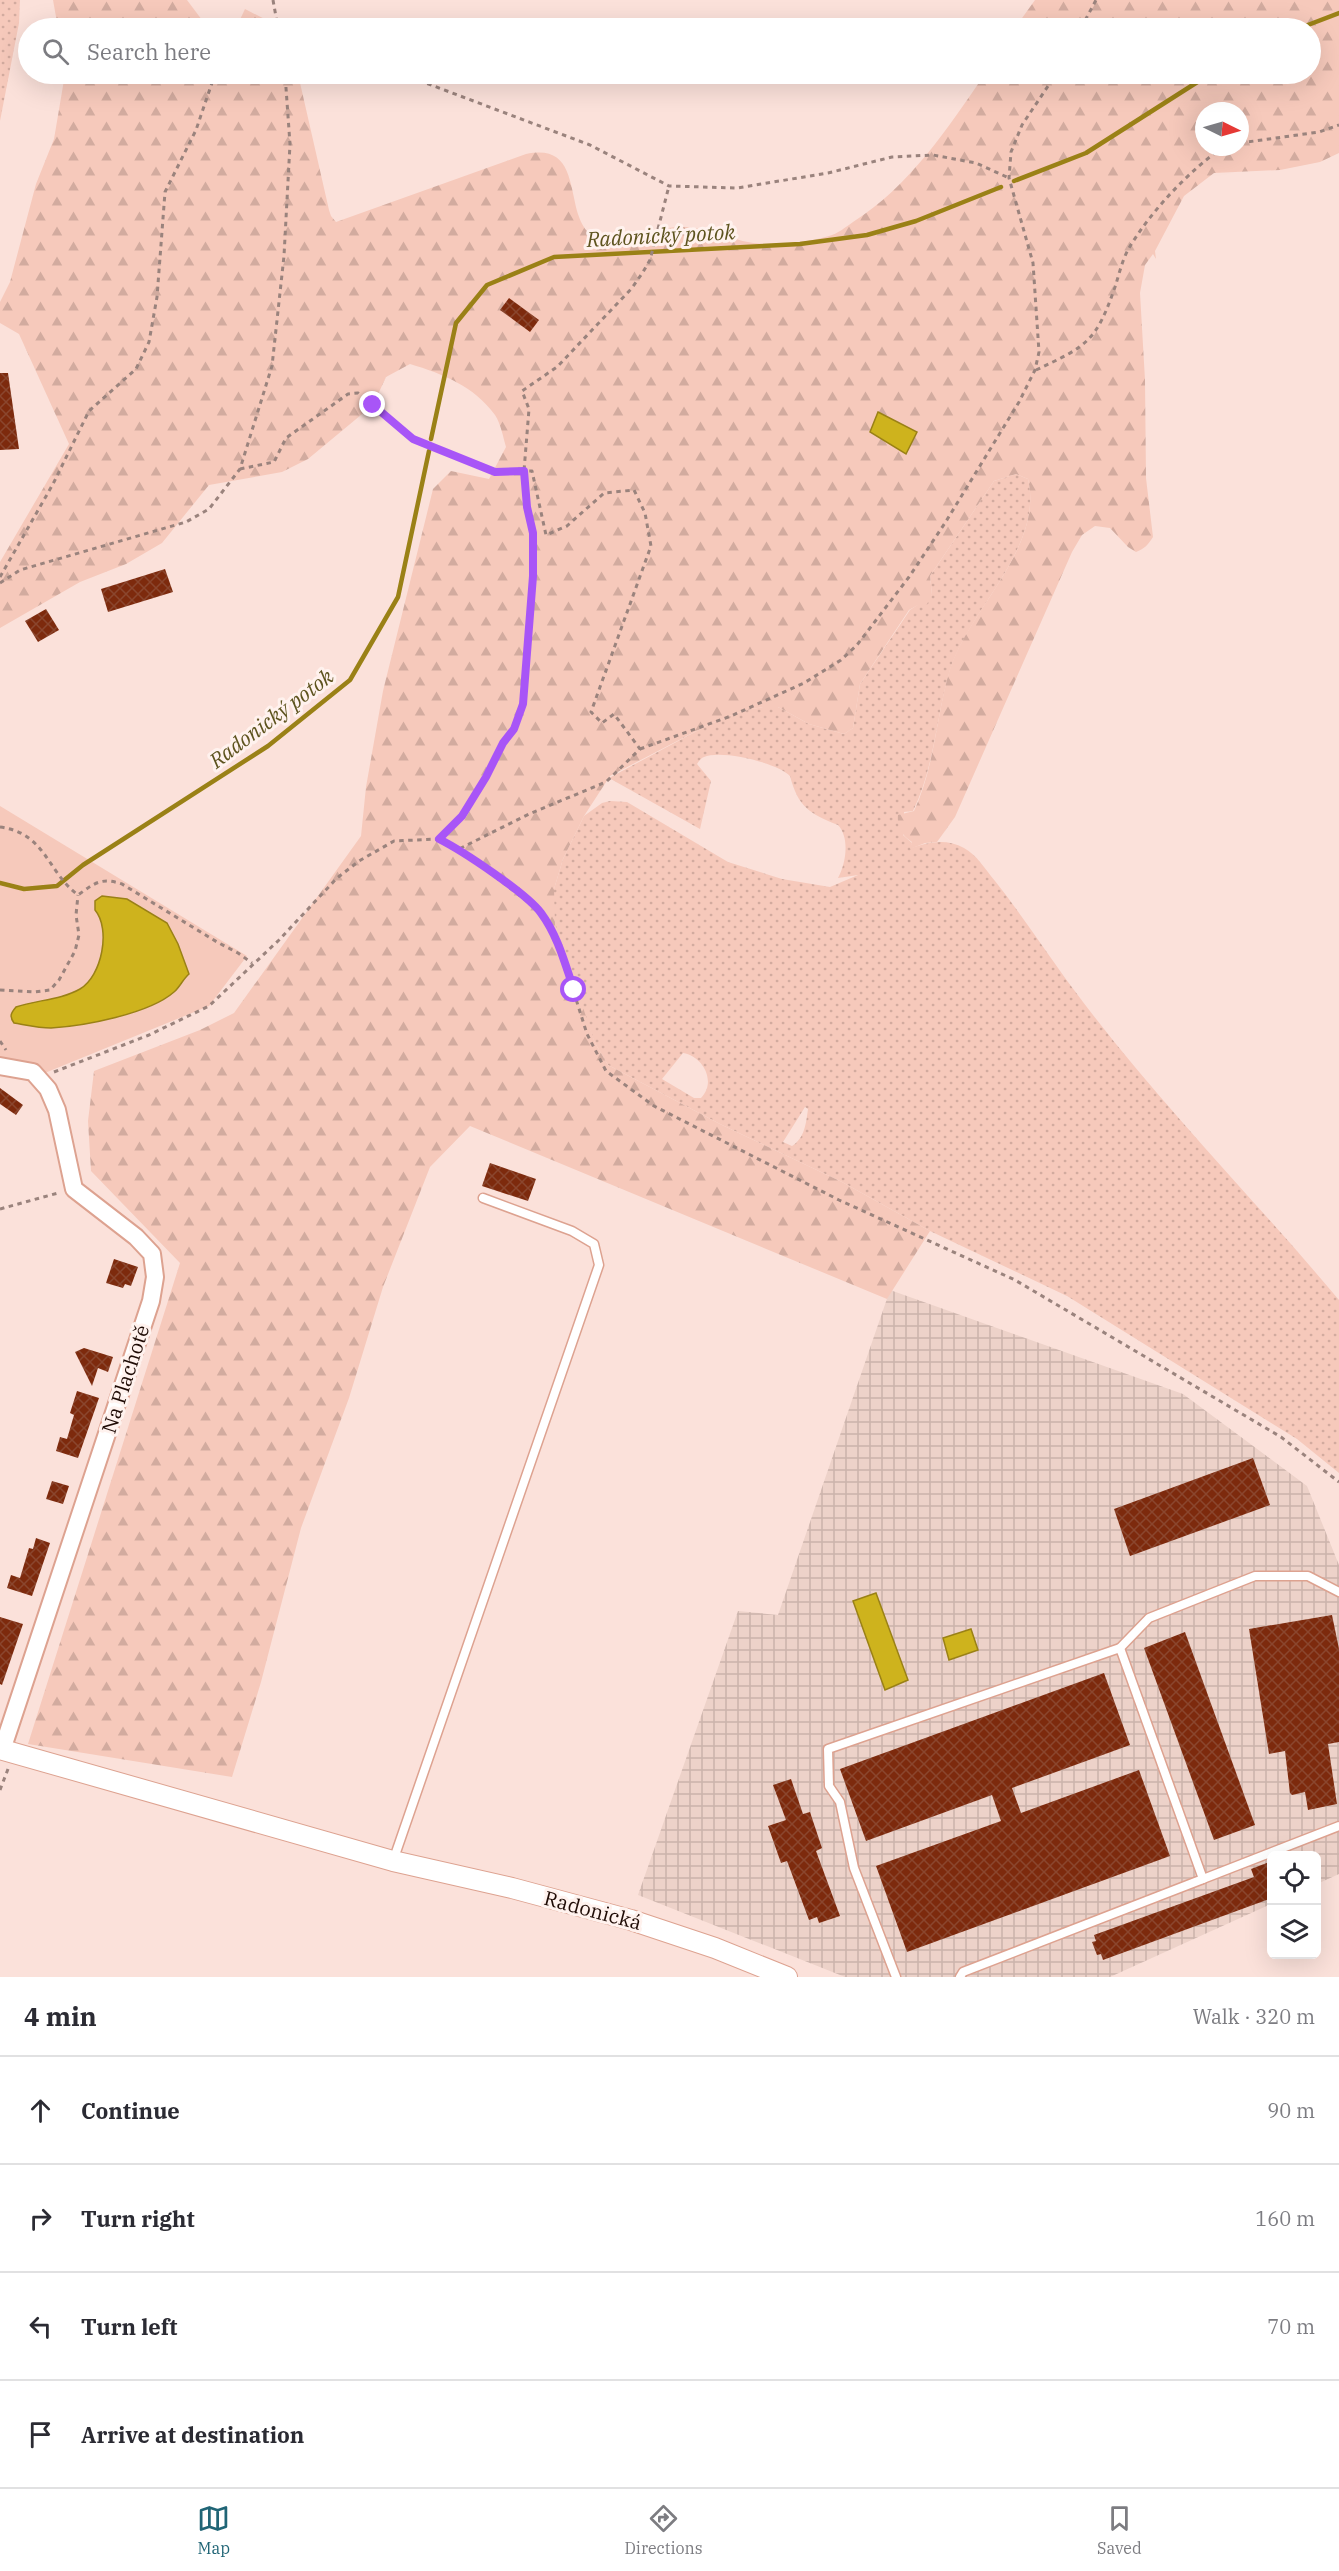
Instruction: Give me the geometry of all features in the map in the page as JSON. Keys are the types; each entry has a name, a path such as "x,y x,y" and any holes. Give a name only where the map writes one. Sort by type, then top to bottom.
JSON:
{"street":[{"path":"0,1066 33,1072 48,1089 57,1110 74,1189"},
{"name":"Na Plachotě","path":"5,1751 151,1301 155,1277 152,1254 136,1237 74,1189"},
{"name":"Radonická","path":"5,1751 393,1861 512,1888 674,1933 787,1977"}],"lane":[{"path":"393,1861 599,1265 594,1244 586,1239 572,1231 483,1198"},
{"path":"896,1977 854,1868 840,1802 829,1786 828,1749 1120,1648 1149,1618 1255,1576 1308,1576 1339,1593"},
{"path":"1120,1648 1203,1879"},
{"path":"960,1977 963,1972 1339,1826"}],"path":[{"path":"273,0 276,18"},
{"path":"1086,18 1096,0"},
{"path":"0,576 53,484 89,411 136,369 149,342 157,297 165,192 196,130 212,84"},
{"path":"0,583 20,570 186,522 209,509 240,469 272,366 284,256 290,144 286,84"},
{"path":"428,84 590,145 669,186 737,188 828,173 892,158 933,155 976,163 1009,178"},
{"path":"459,849 529,814 606,782 640,749 731,716 804,683 841,660 857,645 909,578 1019,402 1035,370 1039,352 1034,263 1009,178 1011,152 1022,125 1049,84"},
{"path":"1249,142 1320,132 1339,124"},
{"path":"1035,370 1073,352 1094,335 1104,319 1127,250 1142,228 1196,166 1210,156"},
{"path":"439,839 462,816 486,777 503,743 514,729 523,704 533,576 533,533 527,507 524,471 529,409 522,391 557,367 626,294 646,268 669,186"},
{"path":"240,469 274,462 286,438 348,394 358,393 413,439 495,472 532,471 546,535 567,526 604,493 634,490 645,513 651,546 591,712 602,723 614,714 640,749"},
{"path":"0,827 12,829 32,840 78,896"},
{"path":"33,1072 51,1073 149,1035 209,1006 279,940 337,878 359,861 394,841 439,839 459,849 540,911 558,942 587,1034 606,1071 628,1089 654,1107 839,1200 1015,1280 1281,1437 1339,1482"},
{"path":"0,990 34,992 50,990 59,980 75,951 79,935 76,915 78,896 96,882 109,880 122,885 252,963"},
{"path":"0,1209 74,1189"},
{"path":"0,1790 5,1751"}],"shaded area":[{"path":"878,412 917,432 906,454 870,432"},
{"path":"102,896 127,899 167,923 189,974 176,990 163,1000 116,1018 51,1028 14,1023 11,1015 16,1007 73,993 88,983 102,952 103,929 95,910 95,901"},
{"path":"890,1290 1183,1394 1307,1486 1339,1565 1339,1874 1321,1882 1321,1851 1267,1851 1267,1906 1110,1977 845,1977 638,1895 738,1611 778,1615"},
{"path":"876,1593 908,1680 885,1690 853,1601"},
{"path":"971,1629 978,1650 949,1660 943,1638"}],"green space":[{"path":"0,0 20,0 18,28 0,121"},
{"path":"53,0 187,0 200,18 56,18"},
{"path":"1035,0 1339,0 1339,153 1320,162 1280,170 1214,173 1184,196 1155,251 1156,259 1153,254 1145,265 1140,293 1145,380 1146,478 1153,537 1146,546 1136,552 1110,528 1095,526 1082,535 1072,552 955,817 937,842 925,843 910,849 912,842 900,830 898,815 914,811 927,776 950,669 973,623 1016,553 1025,529 1030,504 1028,479 1016,474 994,481 930,576 932,595 927,604 918,605 909,610 860,684 853,728 844,734 809,724 778,707 742,711 708,725 610,776 584,816 563,859 554,889 555,925 595,1043 608,1065 720,1124 842,1182 930,1231 887,1299 470,1126 430,1167 383,1287 349,1398 301,1528 261,1682 232,1777 28,1744 180,1263 91,1171 88,1121 94,1071 200,1030 234,1013 361,836 366,787 383,691 433,489 451,471 489,479 506,447 495,415 478,396 457,382 410,364 386,377 373,405 308,459 282,472 209,485 162,543 126,564 80,582 0,628 0,562 69,444 19,334 0,323 0,302 10,282 36,184 54,139 63,84 300,84 329,210 336,222 526,154 540,153 551,154 565,167 582,224 587,231 600,239 622,243 664,229 688,227 754,243 789,243 822,238 844,228 873,208 910,174 978,84 1321,84 1321,18 1022,18"},
{"path":"245,9 263,18 241,18"},
{"path":"1016,474 1028,479 1030,504 1025,529 1016,553 960,647 950,670 931,759 913,811 904,812 903,835 912,843 911,848 931,843 951,843 964,848 977,858 1113,1041 1339,1300 1339,1473 1297,1439 1067,1296 930,1231 842,1182 720,1124 608,1065 595,1043 582,1009 555,925 554,889 563,859 584,816 602,803 627,802 728,862 782,879 830,887 858,875 838,878 846,851 842,830 838,825 806,808 793,787 790,776 774,766 736,756 712,755 701,759 697,764 711,781 700,829 609,778 708,725 742,711 778,707 809,724 844,734 853,728 860,684 910,610 932,595 930,576 994,481","holes":["683,1053 696,1059 706,1071 708,1085 701,1098 694,1098 662,1079","805,1107 808,1109 800,1139 792,1146 783,1142"]},
{"path":"0,806 247,956 209,1006 30,1079 0,1071","holes":["102,896 127,899 167,923 189,974 175,991 137,1011 106,1020 50,1028 16,1007 73,993 88,983 102,952 103,929 95,910"]}],"building":[{"path":"509,298 539,320 530,332 500,310"},
{"path":"0,373 8,373 19,449 0,450"},
{"path":"165,569 173,592 108,612 101,589"},
{"path":"46,609 59,630 38,642 25,621"},
{"path":"0,1088 23,1105 16,1115 0,1104"},
{"path":"490,1163 536,1179 528,1201 482,1186"},
{"path":"114,1259 138,1267 131,1286 125,1284 123,1288 106,1283"},
{"path":"84,1348 113,1357 108,1372 98,1368 92,1386 75,1352"},
{"path":"77,1391 99,1398 78,1458 56,1451 60,1437 67,1439 74,1415 70,1413"},
{"path":"1253,1458 1270,1505 1130,1556 1114,1509"},
{"path":"52,1481 69,1486 63,1504 46,1499"},
{"path":"36,1538 50,1543 32,1596 7,1588 11,1575 20,1578 29,1548 33,1549"},
{"path":"1332,1615 1339,1649 1339,1742 1328,1744 1337,1804 1308,1810 1305,1792 1292,1795 1290,1793 1285,1751 1269,1754 1249,1629"},
{"path":"0,1617 23,1624 2,1685 0,1684"},
{"path":"1185,1632 1255,1825 1214,1840 1144,1648"},
{"path":"1104,1673 1130,1745 1012,1788 1021,1813 1139,1770 1170,1856 907,1952 876,1866 1001,1821 992,1795 866,1841 840,1769"},
{"path":"791,1779 803,1814 810,1812 822,1848 816,1851 840,1916 819,1923 817,1917 809,1920 787,1861 781,1863 768,1826 786,1820 773,1785"},
{"path":"1267,1863 1267,1900 1103,1960 1101,1954 1097,1955 1092,1942 1096,1941 1094,1935 1254,1877 1251,1869"}],"waterway":[{"name":"Radonický potok","path":"1321,20 1339,13"},
{"name":"Radonický potok","path":"1014,181 1086,153 1194,84"},
{"name":"Radonický potok","path":"431,439 456,323 487,285 554,257 800,244 867,235 916,221 1001,187"},
{"name":"Radonický potok","path":"0,883 24,889 57,886 83,865 268,746 350,680 398,597 429,451"}],"route":[{"path":"373,405 413,439 495,472 524,471 527,507 533,533 533,576 523,704 514,729 503,743 486,777 462,816 449,832 439,839 459,849 540,911 558,942 574,990"}]}
